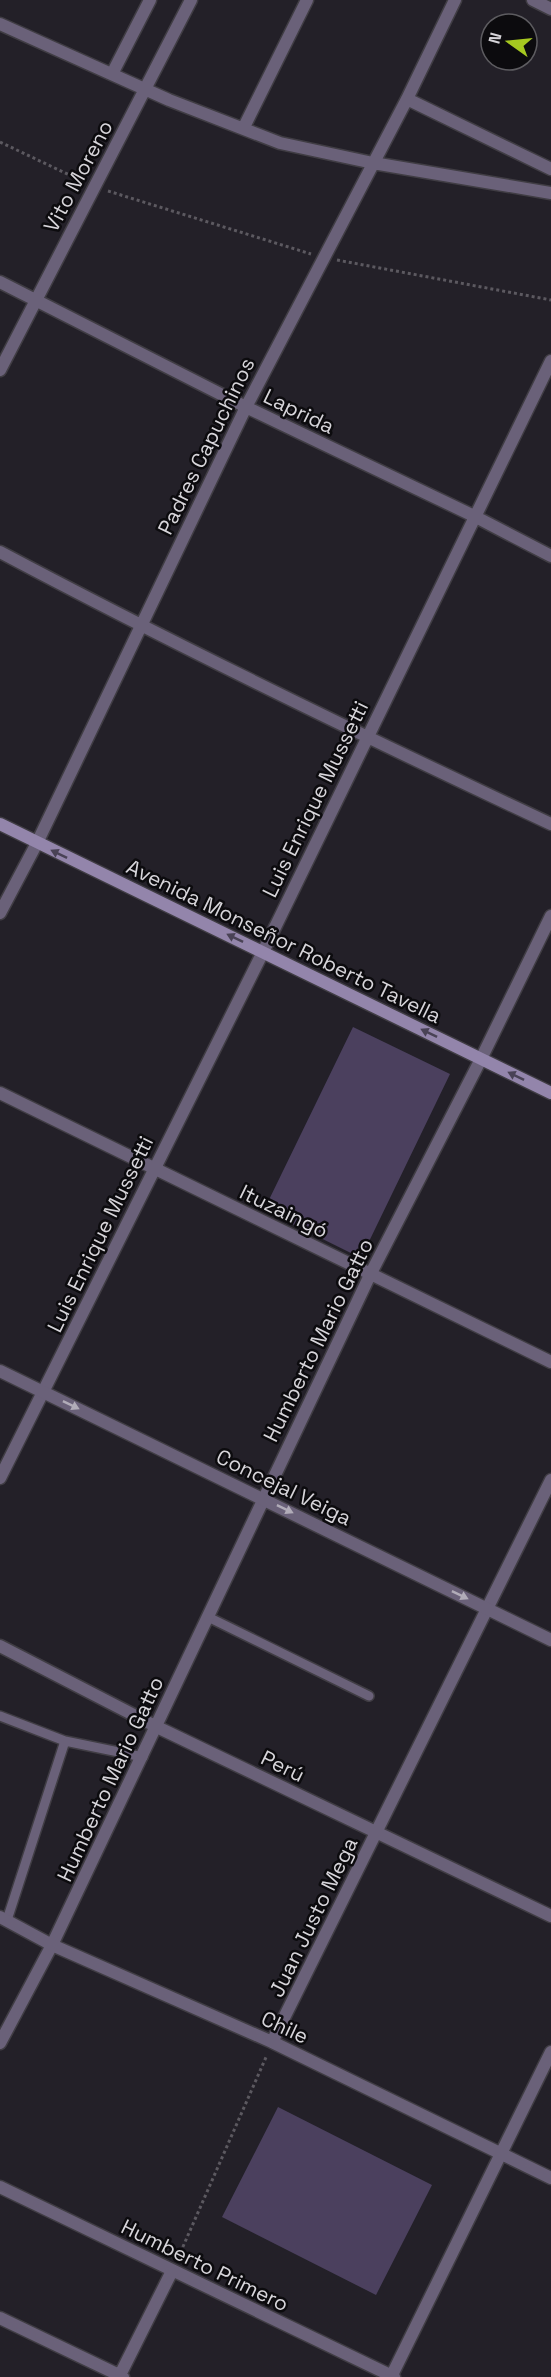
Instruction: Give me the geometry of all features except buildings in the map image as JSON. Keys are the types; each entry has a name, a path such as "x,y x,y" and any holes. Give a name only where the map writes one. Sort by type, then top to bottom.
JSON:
{"main road":[{"name":"Avenida Monseñor Roberto Tavella","path":"0,824 551,1093"}],"street":[{"path":"112,74 150,0"},
{"name":"Vito Moreno","path":"0,370 191,0"},
{"path":"244,127 307,0"},
{"name":"Padres Capuchinos","path":"0,913 37,843 246,407 407,99 455,0"},
{"path":"533,0 551,9"},
{"path":"0,24 146,89 280,143 373,163 551,193"},
{"path":"407,99 551,169"},
{"name":"Laprida","path":"0,282 246,407 474,516 551,556"},
{"name":"Luis Enrique Mussetti","path":"0,1478 263,952 551,361"},
{"path":"0,552 140,626 366,738 551,824"},
{"name":"Humberto Mario Gatto","path":"0,2043 52,1945 370,1275 481,1059 551,916"},
{"name":"Ituzaingó","path":"0,1094 551,1362"},
{"name":"Concejal Veiga","path":"0,1371 551,1640"},
{"name":"Juan Justo Mega","path":"272,2042 551,1480"},
{"name":"Perú","path":"0,1646 157,1727 551,1916"},
{"name":"Chile","path":"3,1919 52,1945 272,2042 551,2178"},
{"path":"392,2377 551,2052"},
{"name":"Humberto Primero","path":"0,2187 392,2377"},
{"path":"0,2318 121,2377 172,2271"}],"lane":[{"path":"208,1617 369,1695"},
{"path":"0,1716 65,1742 143,1756"},
{"path":"3,1919 65,1742"}],"path":[{"path":"0,142 94,186 324,258 551,300"},
{"path":"172,2271 272,2042"}],"shaded area":[{"path":"353,1027 450,1074 361,1258 264,1210"},
{"path":"278,2107 432,2185 376,2295 222,2217"}]}
